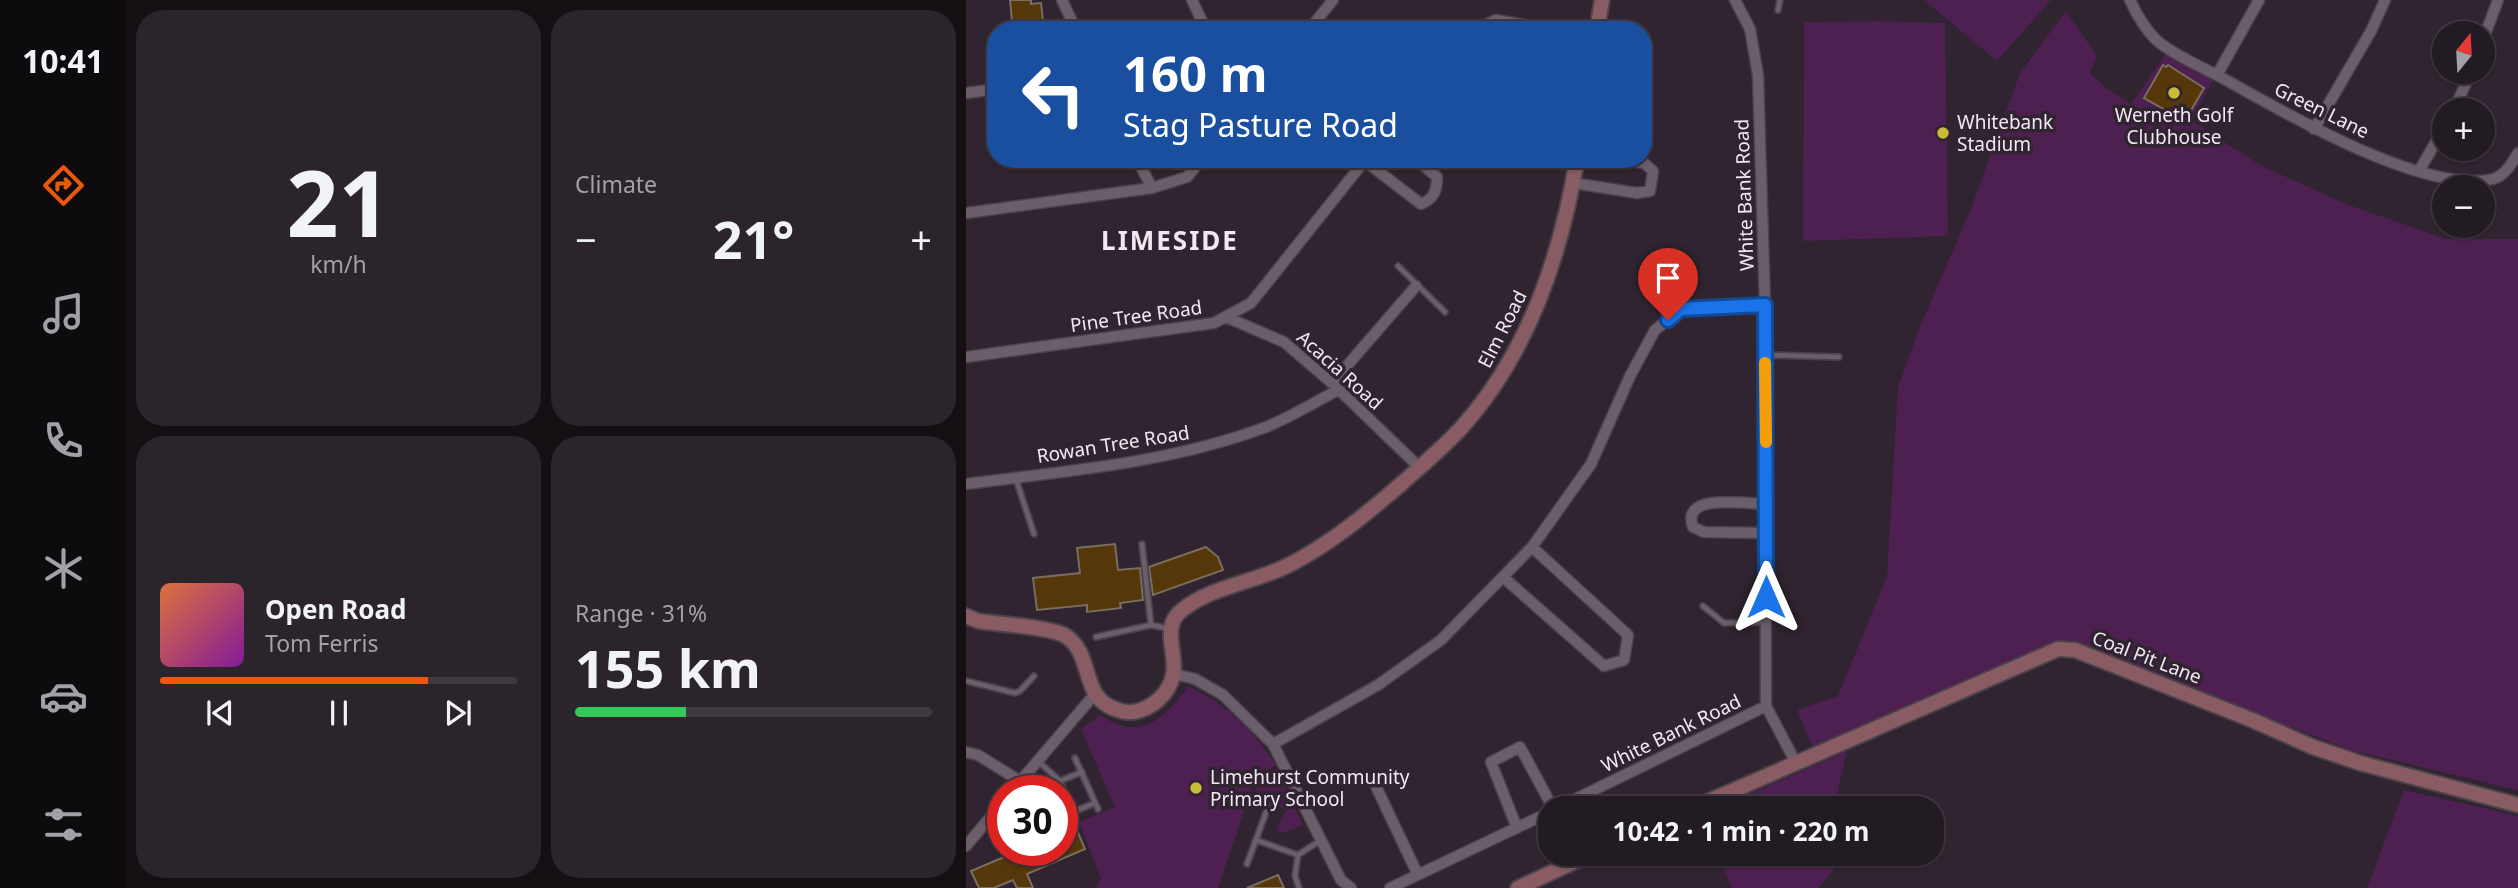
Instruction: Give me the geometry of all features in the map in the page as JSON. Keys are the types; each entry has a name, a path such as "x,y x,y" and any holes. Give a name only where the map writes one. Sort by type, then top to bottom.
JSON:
{"street":[{"path":"1062,0 1072,21"},
{"path":"1192,0 1202,21"},
{"path":"1598,21 1602,0"},
{"name":"White Bank Road","path":"1582,796 1766,706 1765,305 1758,75 1750,29 1735,0"},
{"name":"Green Lane","path":"2130,0 2160,43 2314,129 2419,170 2459,182 2496,179 2510,167 2518,153"},
{"path":"2217,75 2259,0"},
{"path":"2314,129 2371,31 2385,0"},
{"path":"2490,21 2498,0"},
{"path":"1316,21 1330,1"},
{"path":"966,93 987,90"},
{"path":"2419,170 2432,148"},
{"path":"1142,168 1152,188"},
{"path":"966,213 1152,188 1187,177 1194,168"},
{"name":"Pine Tree Road","path":"966,357 1214,323 1251,303 1360,168"},
{"name":"Pine Tree Road","path":"1376,168 1421,204 1430,201 1437,188 1437,177 1426,168"},
{"name":"Elm Road","path":"1171,630 1182,610 1211,595 1288,566 1353,526 1462,427 1505,372 1542,295 1568,215 1576,168"},
{"path":"1573,183 1637,193 1650,191 1653,171 1650,168"},
{"path":"1335,386 1416,286"},
{"path":"1273,744 1378,685 1441,640 1532,547 1591,464 1630,376 1655,330 1681,309 1765,305"},
{"name":"Acacia Road","path":"1226,317 1284,342 1335,386 1419,467"},
{"name":"Rowan Tree Road","path":"966,485 1154,459 1212,445 1269,426 1335,386"},
{"path":"1766,505 1704,503 1692,512 1690,519 1693,527 1704,532 1766,533"},
{"path":"1503,577 1604,666 1624,660 1628,635 1532,547"},
{"path":"966,616 978,621 1063,634 1080,652 1094,695 1110,708 1130,713 1148,709 1163,696 1174,674 1171,630"},
{"name":"Coal Pit Lane","path":"1720,796 2042,653 2058,649 2075,650 2313,747 2360,763 2518,805"},
{"path":"1174,674 1195,679 1223,695 1273,744 1341,880 1348,887"},
{"path":"1025,775 1094,695"},
{"path":"1766,706 1796,763"},
{"path":"1517,828 1491,762 1520,747 1546,796"},
{"path":"966,752 978,755 1012,775"},
{"path":"1372,778 1418,875"},
{"name":"White Bank Road","path":"1390,888 1538,818"},
{"path":"966,846 987,821"},
{"path":"1518,888 1565,866"}],"lane":[{"path":"1778,10 1780,0"},
{"path":"1398,267 1445,313"},
{"path":"1765,355 1839,357"},
{"path":"1016,478 1034,534"},
{"path":"1142,544 1151,625"},
{"path":"1703,606 1724,622 1766,622"},
{"path":"1096,637 1151,625 1171,630"},
{"path":"966,681 1017,692 1034,676"},
{"path":"1075,758 1098,809"},
{"path":"1038,761 1053,775"},
{"path":"1075,775 1082,772"},
{"path":"1247,864 1271,799"},
{"path":"1078,810 1096,803"},
{"path":"1256,840 1298,855"},
{"path":"1299,888 1294,876 1298,855 1321,840"}],"shaded area":[{"path":"1924,0 2051,0 1997,61"},
{"path":"2066,11 2097,56 2090,73 2107,89 2131,104 2167,52 2214,79 2190,120 2262,166 2346,204 2432,234 2432,238 2518,239 2518,790 2350,750 2071,641 2049,644 1813,748 1797,710 1838,696 1887,576 1898,387 1921,324 1971,209 2020,73"},
{"path":"1804,22 1945,23 1948,236 1803,241"},
{"name":"Limehurst Community Primary School","path":"1188,686 1215,701 1238,719 1276,765 1260,776 1252,788 1218,888 1096,888 1101,878 1079,822 1115,807 1081,729 1100,715 1127,727 1150,723 1170,709"},
{"path":"1847,751 1837,796 1746,796"},
{"path":"1277,768 1303,825 1282,833 1276,830 1286,810 1253,795 1263,777"},
{"path":"2404,790 2518,816 2518,888 2367,888"},
{"path":"1723,866 1837,866 1818,888 1732,888"}],"building":[{"path":"1010,0 1041,3 1043,21 1012,21"},
{"name":"Werneth Golf Clubhouse","path":"2163,65 2168,65 2204,88 2185,121 2144,98"},
{"path":"1115,544 1118,570 1140,568 1143,600 1120,603 1121,608 1087,612 1087,605 1037,610 1033,578 1080,573 1077,548"},
{"path":"1206,547 1218,557 1223,570 1153,595 1149,567"},
{"path":"1078,833 1085,849 1078,852"},
{"path":"987,864 1046,866 1027,874 1033,888 1017,888 1013,880 994,888 979,888 971,871"},
{"path":"1278,875 1284,888 1247,888"}],"slow traffic":[{"path":"1765,363 1766,442"}],"place":[{"name":"Werneth Golf Clubhouse","path":"2174,93"},
{"name":"Whitebank Stadium","path":"1943,133"},
{"name":"Limehurst Community Primary School","path":"1196,788"}],"district":[{"name":"LIMESIDE","path":"1170,241"}],"route":[{"path":"1668,320 1681,309 1765,305 1766,597"}]}
